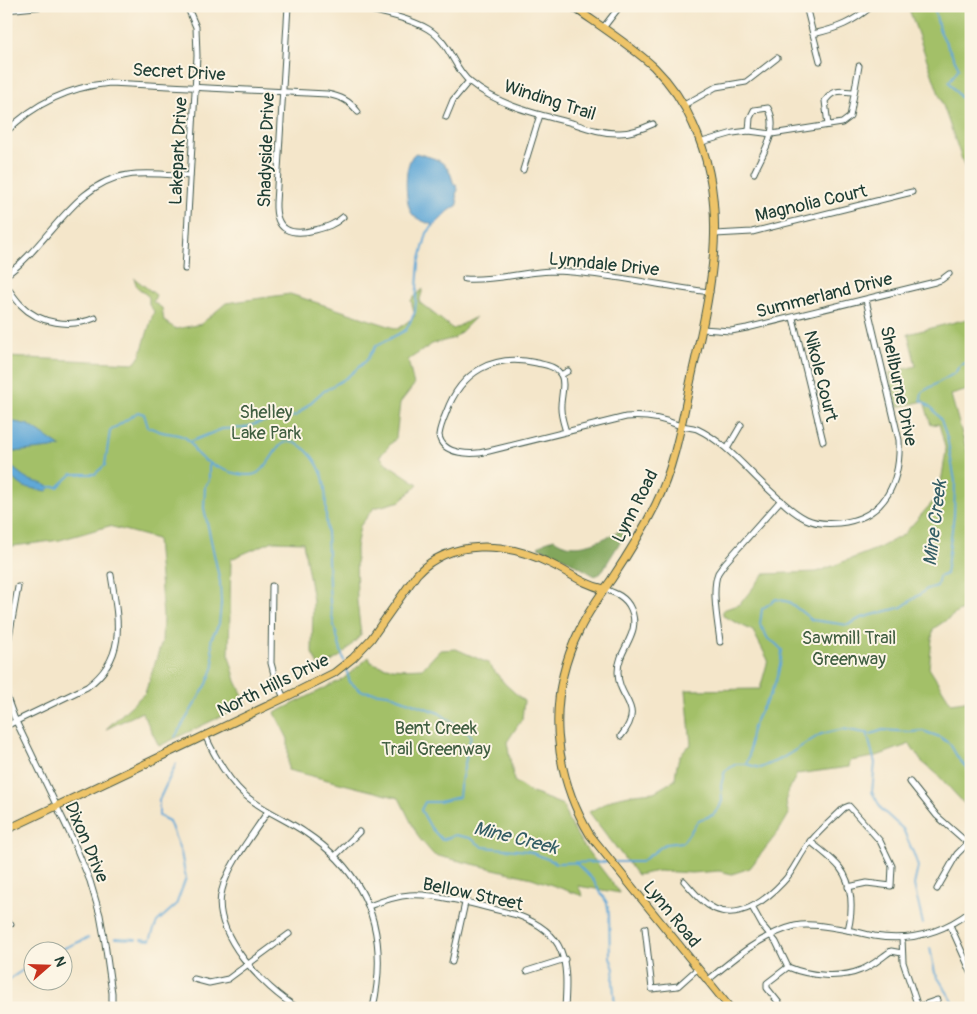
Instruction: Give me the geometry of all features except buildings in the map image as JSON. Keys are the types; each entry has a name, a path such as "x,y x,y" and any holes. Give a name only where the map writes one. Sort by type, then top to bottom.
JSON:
{"main road":[{"name":"Lynn Road","path":"572,6 639,54 656,69 684,105 702,142 713,183 715,234 710,292 667,481 646,524 579,630 573,644 561,682 557,708 558,743 562,768 574,804 590,835 730,1008"},
{"name":"North Hills Drive","path":"6,830 58,807 334,673 350,662 371,639 417,574 431,561 449,552 468,548 488,547 518,551 550,563 588,585 604,589"}],"street":[{"path":"6,10 46,6"},
{"name":"Lakepark Drive","path":"185,269 197,48 196,27 187,6"},
{"name":"Shadyside Drive","path":"288,6 275,210 279,222 291,232 301,233 335,225 343,217"},
{"name":"Winding Trail","path":"352,6 428,29 447,48 469,82 509,104 540,115 604,132 619,134 635,131 653,124"},
{"path":"603,28 620,6"},
{"path":"806,6 820,61"},
{"path":"813,34 840,27 858,17 872,6"},
{"path":"684,105 716,87 746,82 777,58"},
{"path":"702,142 749,131 772,134 842,123 850,117 859,66"},
{"name":"Secret Drive","path":"6,132 37,106 61,94 95,84 122,82 335,96 351,102 358,112"},
{"path":"446,118 453,100 469,82"},
{"path":"828,125 825,101 831,93 841,91 854,92"},
{"path":"749,131 750,118 754,110 768,108 773,117 772,134 754,173"},
{"path":"524,170 540,115"},
{"path":"6,275 32,253 80,197 105,181 139,174 190,176"},
{"name":"Magnolia Court","path":"715,234 752,232 912,192"},
{"name":"Lynndale Drive","path":"465,279 478,280 536,272 583,273 710,292"},
{"name":"Summerland Drive","path":"702,329 731,330 793,318 935,282 950,274"},
{"path":"6,286 22,307 42,319 77,324 95,318"},
{"name":"Shellburne Drive","path":"561,374 548,366 522,360 498,361 483,367 464,380 457,389 439,430 437,441 452,449 470,454 637,416 657,418 696,429 727,449 790,509 806,519 831,524 846,522 859,518 883,502 892,488 898,471 900,457 899,440 866,300"},
{"name":"Nikole Court","path":"793,318 823,441"},
{"path":"566,432 561,409 563,380 561,374 568,370"},
{"path":"727,449 741,425"},
{"path":"720,642 716,597 718,573 781,500"},
{"path":"6,726 88,687 97,680 108,666 117,642 111,575"},
{"path":"272,586 271,663 284,698"},
{"path":"6,654 18,587"},
{"path":"604,589 616,593 623,598 631,609 635,621 634,629 620,661 618,671 620,682 632,710 632,719 621,736"},
{"name":"Dixon Drive","path":"6,695 16,721 58,807 84,866 95,898 107,955 112,1008"},
{"path":"205,735 214,756 244,794 268,811 304,831 336,855 356,880 369,906 378,950 377,984 373,1008"},
{"path":"910,782 937,816 969,845 957,854 937,889"},
{"path":"684,881 699,898 724,912 744,910 752,907 784,882 810,841 844,808 849,806 880,841 892,866 891,886 867,883 848,887"},
{"path":"268,811 232,867 222,888 220,899 222,920 228,935 262,981 298,1008"},
{"path":"336,855 360,832"},
{"path":"810,841 840,869 848,887 851,904 848,930"},
{"name":"Bellow Street","path":"369,906 396,897 411,895 428,896 529,919 548,933 558,944 565,959 567,971 566,1008"},
{"path":"452,962 465,903"},
{"path":"752,907 762,925 776,942 788,967 805,972 841,975 863,970 891,951 902,953"},
{"path":"707,981 743,953 771,935 796,926 817,925 875,936 902,938 922,936 950,925 971,910"},
{"path":"950,925 971,972"},
{"path":"645,928 652,989 678,986 697,969"},
{"path":"194,979 218,983 228,979 289,934"},
{"path":"902,938 903,962 917,1007 938,1000"},
{"path":"527,971 565,959"},
{"path":"783,1008 767,988 767,983 788,967"}],"green space":[{"path":"908,6 965,6 971,15 971,185"},
{"name":"Shelley Lake Park","path":"134,278 156,295 153,302 162,308 164,321 176,329 201,324 226,303 290,294 398,329 415,316 411,300 423,289 419,302 453,329 476,317 455,338 432,344 408,360 414,385 400,403 396,438 380,456 386,463 418,484 401,501 374,508 360,526 356,548 357,601 361,635 342,655 320,669 312,653 313,600 303,542 273,541 231,559 229,656 236,681 247,704 159,746 142,712 106,729 145,693 162,642 163,616 157,539 109,526 60,540 6,547 6,357 135,363 140,356 154,311 149,305 149,297 137,287"},
{"name":"Sawmill Trail Greenway","path":"971,318 971,389 951,395 971,466 971,606 958,612 933,629 929,668 951,703 971,700 971,811 937,774 921,761 910,744 874,757 850,761 849,767 797,774 786,803 789,814 779,831 750,868 732,874 719,871 692,873 658,871 637,875 589,812 615,798 654,792 675,780 680,755 691,745 686,690 760,689 768,660 753,631 723,616 723,610 740,604 764,574 817,572 879,548 903,535 939,495 946,451 939,424 931,425 924,401 897,407 889,373 916,366 908,334"},
{"path":"619,531 625,534 601,573 595,576 562,557 538,547 554,539 562,543 578,546 604,539"},
{"name":"Bent Creek Trail Greenway","path":"456,649 488,663 505,684 524,701 522,719 507,742 514,781 530,792 563,805 569,822 583,845 620,893 578,886 583,896 532,878 434,855 419,838 399,798 288,770 288,739 275,713 343,679 369,657 371,662 390,668 423,668 440,650"}],"water":[{"path":"416,153 436,159 444,164 458,190 456,194 458,205 434,226 413,215 408,202 407,173 412,157"},
{"path":"6,420 29,425 61,447 13,452 6,450"},
{"path":"6,463 27,478 50,488 47,491 24,487 6,474"}],"waterway":[{"name":"Mine Creek","path":"934,6 939,29 959,68 949,82 963,101"},
{"name":"Mine Creek","path":"971,76 964,106 965,113 971,119"},
{"path":"192,441 222,429 244,428 261,422 296,416 321,393 346,378 366,361 376,346 406,330 415,312 419,263 427,233 433,226"},
{"name":"Mine Creek","path":"615,862 641,862 665,844 683,842 699,820 713,815 719,808 722,801 721,785 725,771 736,764 746,764 752,729 770,695 778,673 782,650 768,639 760,624 762,609 776,599 789,602 812,620 848,625 861,618 902,607 927,589 937,586 939,577 946,574 954,515 955,481 947,437 941,420 933,409 921,400 922,392 955,373 960,365 971,364"},
{"name":"Mine Creek","path":"49,487 58,487 72,474 95,474 105,465 110,431 138,412 144,414 148,427 160,432 184,437 190,442 201,458 236,474 249,475 256,473 267,464 280,446 285,443 291,442 302,447 315,460 324,481 331,609 344,661"},
{"path":"175,737 207,684 214,666 211,639 219,624 221,604 220,582 204,508 205,486 209,481 209,463"},
{"name":"Mine Creek","path":"345,666 350,682 361,691 388,694 439,713 471,735 459,797 439,802 425,802 421,810 431,828 442,840 455,835 470,838 483,847 528,851 557,863 608,862"},
{"path":"746,764 760,768 781,759 821,734 843,729 871,734 883,730 923,731 940,737 950,744 958,758 971,773"},
{"path":"867,733 875,763 872,792 882,810 903,829 915,857 918,867 914,885 923,924"},
{"path":"142,939 150,940 157,922 176,905 186,878 181,853 169,821 159,816 159,800 176,764"},
{"path":"575,862 593,880 607,903 610,957 614,969 615,1008"},
{"path":"72,945 88,938"},
{"path":"115,938 136,939"},
{"path":"930,948 935,973 957,1008"},
{"path":"6,985 11,978 22,971"}]}
